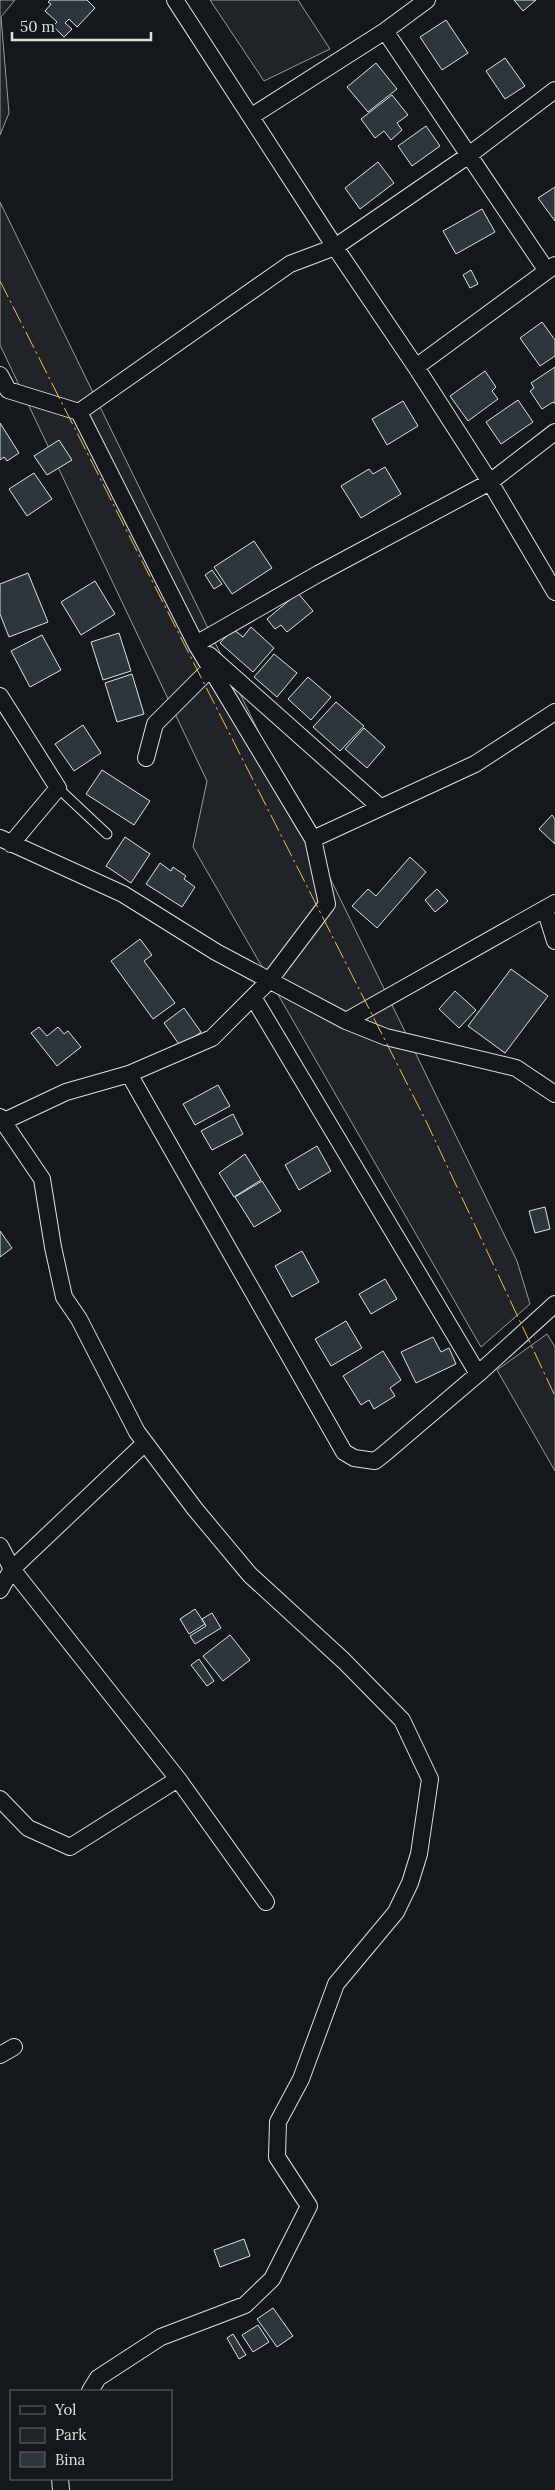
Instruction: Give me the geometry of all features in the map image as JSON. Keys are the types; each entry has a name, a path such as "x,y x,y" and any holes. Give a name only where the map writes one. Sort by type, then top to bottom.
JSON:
{"street":[{"path":"175,0 490,482 555,592"},
{"path":"252,116 385,31 427,0"},
{"path":"385,31 469,155 551,268 416,367"},
{"path":"0,375 4,395 79,412 290,264 335,247 469,155 555,90"},
{"path":"79,412 196,644 313,839 327,904 269,981 212,1038 129,1074 66,1092 1,1120 42,1179 52,1248 64,1297 79,1319 137,1432 194,1509 250,1576 344,1661 402,1720 430,1779 419,1854 410,1883 396,1912 336,1984 300,2079 278,2122 277,2157 309,2206 272,2280 245,2305 162,2337 98,2378 91,2390"},
{"path":"196,644 318,574 490,482 555,432"},
{"path":"196,644 380,807"},
{"path":"146,758 156,724 211,668"},
{"path":"0,696 58,788 5,841 124,894 216,952 346,1021 386,1037 516,1068 555,1094"},
{"path":"313,839 476,764 555,712"},
{"path":"346,1021 550,906 555,941"},
{"path":"253,997 478,1374"},
{"path":"129,1074 344,1452 354,1458 375,1461 478,1374 554,1306"},
{"path":"0,1590 12,1569 145,1443"},
{"path":"0,1546 12,1569 178,1779 266,1902"},
{"path":"0,1799 28,1828 70,1847 178,1779"}],"lane":[{"path":"58,788 107,834"}],"green space":[{"path":"0,0 15,0 1,17 9,113 0,135"},
{"path":"210,0 298,0 330,49 264,81"},
{"path":"0,202 517,1261 530,1304 481,1347 193,847 207,781 0,345"},
{"path":"547,1334 555,1347 555,1471 497,1370"}],"building":[{"path":"50,0 87,0 95,8 77,27 69,19 65,23 72,29 64,37 53,26 57,22 45,11 51,4 48,2"},
{"path":"514,0 536,0 523,11"},
{"path":"446,20 468,53 442,70 420,37"},
{"path":"505,58 525,86 505,99 486,71"},
{"path":"376,63 397,89 368,112 347,87"},
{"path":"392,95 408,115 397,123 402,130 391,140 384,131 375,138 361,119"},
{"path":"426,126 440,146 412,166 398,146"},
{"path":"378,162 394,183 360,209 345,188"},
{"path":"555,187 555,221 538,198"},
{"path":"482,209 495,232 456,254 443,231"},
{"path":"471,270 478,284 470,288 463,275"},
{"path":"542,322 555,340 555,356 540,366 520,338"},
{"path":"555,367 555,404 553,402 542,409 530,391 534,388 531,383"},
{"path":"485,371 496,387 492,391 498,399 468,421 450,396"},
{"path":"518,400 533,422 501,444 486,422"},
{"path":"403,401 418,426 387,445 372,419"},
{"path":"0,423 19,453 7,461 4,457 0,460"},
{"path":"59,440 72,460 47,475 34,456"},
{"path":"385,467 401,494 361,518 341,486 369,469 373,474"},
{"path":"34,473 52,499 27,516 9,489"},
{"path":"254,541 272,568 232,594 214,567"},
{"path":"212,570 222,584 214,589 205,575"},
{"path":"28,573 48,622 9,637 0,614 0,584"},
{"path":"95,581 115,614 81,635 61,602"},
{"path":"298,593 313,611 287,632 281,625 275,629 267,619"},
{"path":"251,627 274,648 253,672 220,643 233,629 243,637"},
{"path":"119,633 131,671 103,680 91,642"},
{"path":"42,635 61,670 30,687 11,651"},
{"path":"274,654 297,673 277,697 254,677"},
{"path":"132,674 144,714 117,722 105,683"},
{"path":"308,677 331,697 311,720 288,699"},
{"path":"336,702 364,726 340,751 313,727"},
{"path":"83,725 101,753 74,771 55,744"},
{"path":"364,728 385,747 367,768 345,749"},
{"path":"102,770 150,801 134,825 86,794"},
{"path":"552,815 555,819 555,844 539,829"},
{"path":"125,837 150,854 131,883 106,866"},
{"path":"410,857 426,872 377,928 352,906 368,889 376,896"},
{"path":"160,863 171,871 173,867 186,876 184,879 195,887 182,907 146,884"},
{"path":"437,889 448,901 435,912 425,900"},
{"path":"140,939 152,955 144,961 175,1003 153,1019 111,961"},
{"path":"511,969 548,996 505,1053 468,1026"},
{"path":"455,991 476,1010 459,1028 439,1009"},
{"path":"184,1008 201,1032 181,1047 164,1023"},
{"path":"39,1027 47,1036 58,1027 64,1034 68,1031 81,1047 57,1066 31,1033"},
{"path":"218,1085 230,1106 195,1125 183,1104"},
{"path":"233,1114 243,1134 212,1150 201,1131"},
{"path":"317,1146 331,1171 299,1190 285,1165"},
{"path":"245,1154 261,1180 234,1197 219,1173"},
{"path":"262,1181 281,1211 254,1227 235,1197"},
{"path":"545,1207 550,1229 535,1233 529,1211"},
{"path":"0,1231 12,1248 0,1257"},
{"path":"302,1251 319,1282 292,1297 275,1266"},
{"path":"385,1279 397,1299 371,1314 359,1294"},
{"path":"346,1321 362,1348 331,1366 315,1339"},
{"path":"433,1337 441,1352 449,1348 456,1364 416,1383 401,1352"},
{"path":"383,1351 401,1380 390,1388 395,1396 374,1409 369,1400 361,1405 343,1376"},
{"path":"195,1609 205,1624 189,1634 180,1619"},
{"path":"212,1613 221,1628 195,1644 190,1636 206,1626 202,1619"},
{"path":"230,1635 250,1660 223,1681 203,1656"},
{"path":"199,1659 214,1681 207,1686 191,1665"},
{"path":"244,2239 250,2256 220,2267 214,2250"},
{"path":"273,2308 293,2336 277,2347 257,2319"},
{"path":"258,2325 269,2342 253,2352 242,2335"},
{"path":"233,2334 246,2355 239,2359 227,2338"}],"power":[{"path":"0,281 426,1121 555,1396"}]}
